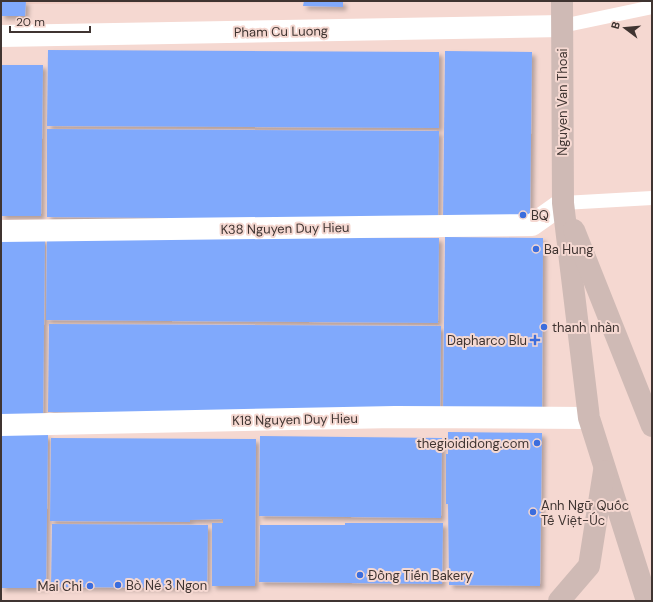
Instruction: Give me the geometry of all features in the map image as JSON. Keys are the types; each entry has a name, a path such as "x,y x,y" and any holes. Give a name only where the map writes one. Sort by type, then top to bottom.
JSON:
{"main road":[{"name":"Nguyen Van Thoai","path":"562,1 562,203 589,418 647,601"},
{"path":"562,203 652,423"},
{"path":"559,601 589,566 604,466"}],"street":[{"name":"Pham Cu Luong","path":"1,36 562,26"},
{"name":"K38 Nguyen Duy Hieu","path":"1,231 532,225 562,203"},
{"name":"K18 Nguyen Duy Hieu","path":"1,425 395,417 589,418"}],"lane":[{"path":"562,26 652,7"},
{"path":"562,203 652,198"}],"shaded area":[{"path":"17,1 344,1 344,2 17,4"}],"building":[{"path":"1,1 26,1 25,16 1,16"},
{"path":"304,1 343,1 343,7 303,6"},
{"path":"48,50 439,52 439,128 47,126"},
{"path":"445,51 532,52 530,221 443,220"},
{"path":"1,65 43,65 41,216 1,216"},
{"path":"47,129 439,131 438,220 47,217"},
{"path":"47,237 259,239 258,237 439,238 438,323 46,320"},
{"path":"445,237 543,238 542,414 443,413"},
{"path":"1,238 45,239 43,415 1,414"},
{"path":"49,324 441,326 440,415 48,412"},
{"path":"448,432 542,433 540,586 449,585 448,504 446,504 446,454 448,454"},
{"path":"1,435 48,435 46,588 1,588"},
{"path":"260,436 442,438 441,518 259,516"},
{"path":"51,438 256,439 255,586 212,586 212,523 223,523 223,519 190,520 190,522 50,521"},
{"path":"345,523 443,523 442,584 259,582 260,525 345,525"},
{"path":"52,524 208,525 207,588 51,587"}],"place":[{"name":"BQ","path":"523,215"},
{"name":"Ba Hung","path":"536,249"},
{"name":"thanh nhàn","path":"544,327"},
{"name":"Dapharco Blu","path":"535,340"},
{"name":"thegioididong.com","path":"537,443"},
{"name":"Anh Ngữ Quốc Tế Việt-Úc","path":"533,512"},
{"name":"Đồng Tiến Bakery","path":"360,575"},
{"name":"Bò Né 3 Ngon","path":"118,585"},
{"name":"Mai Chi","path":"90,586"}]}
